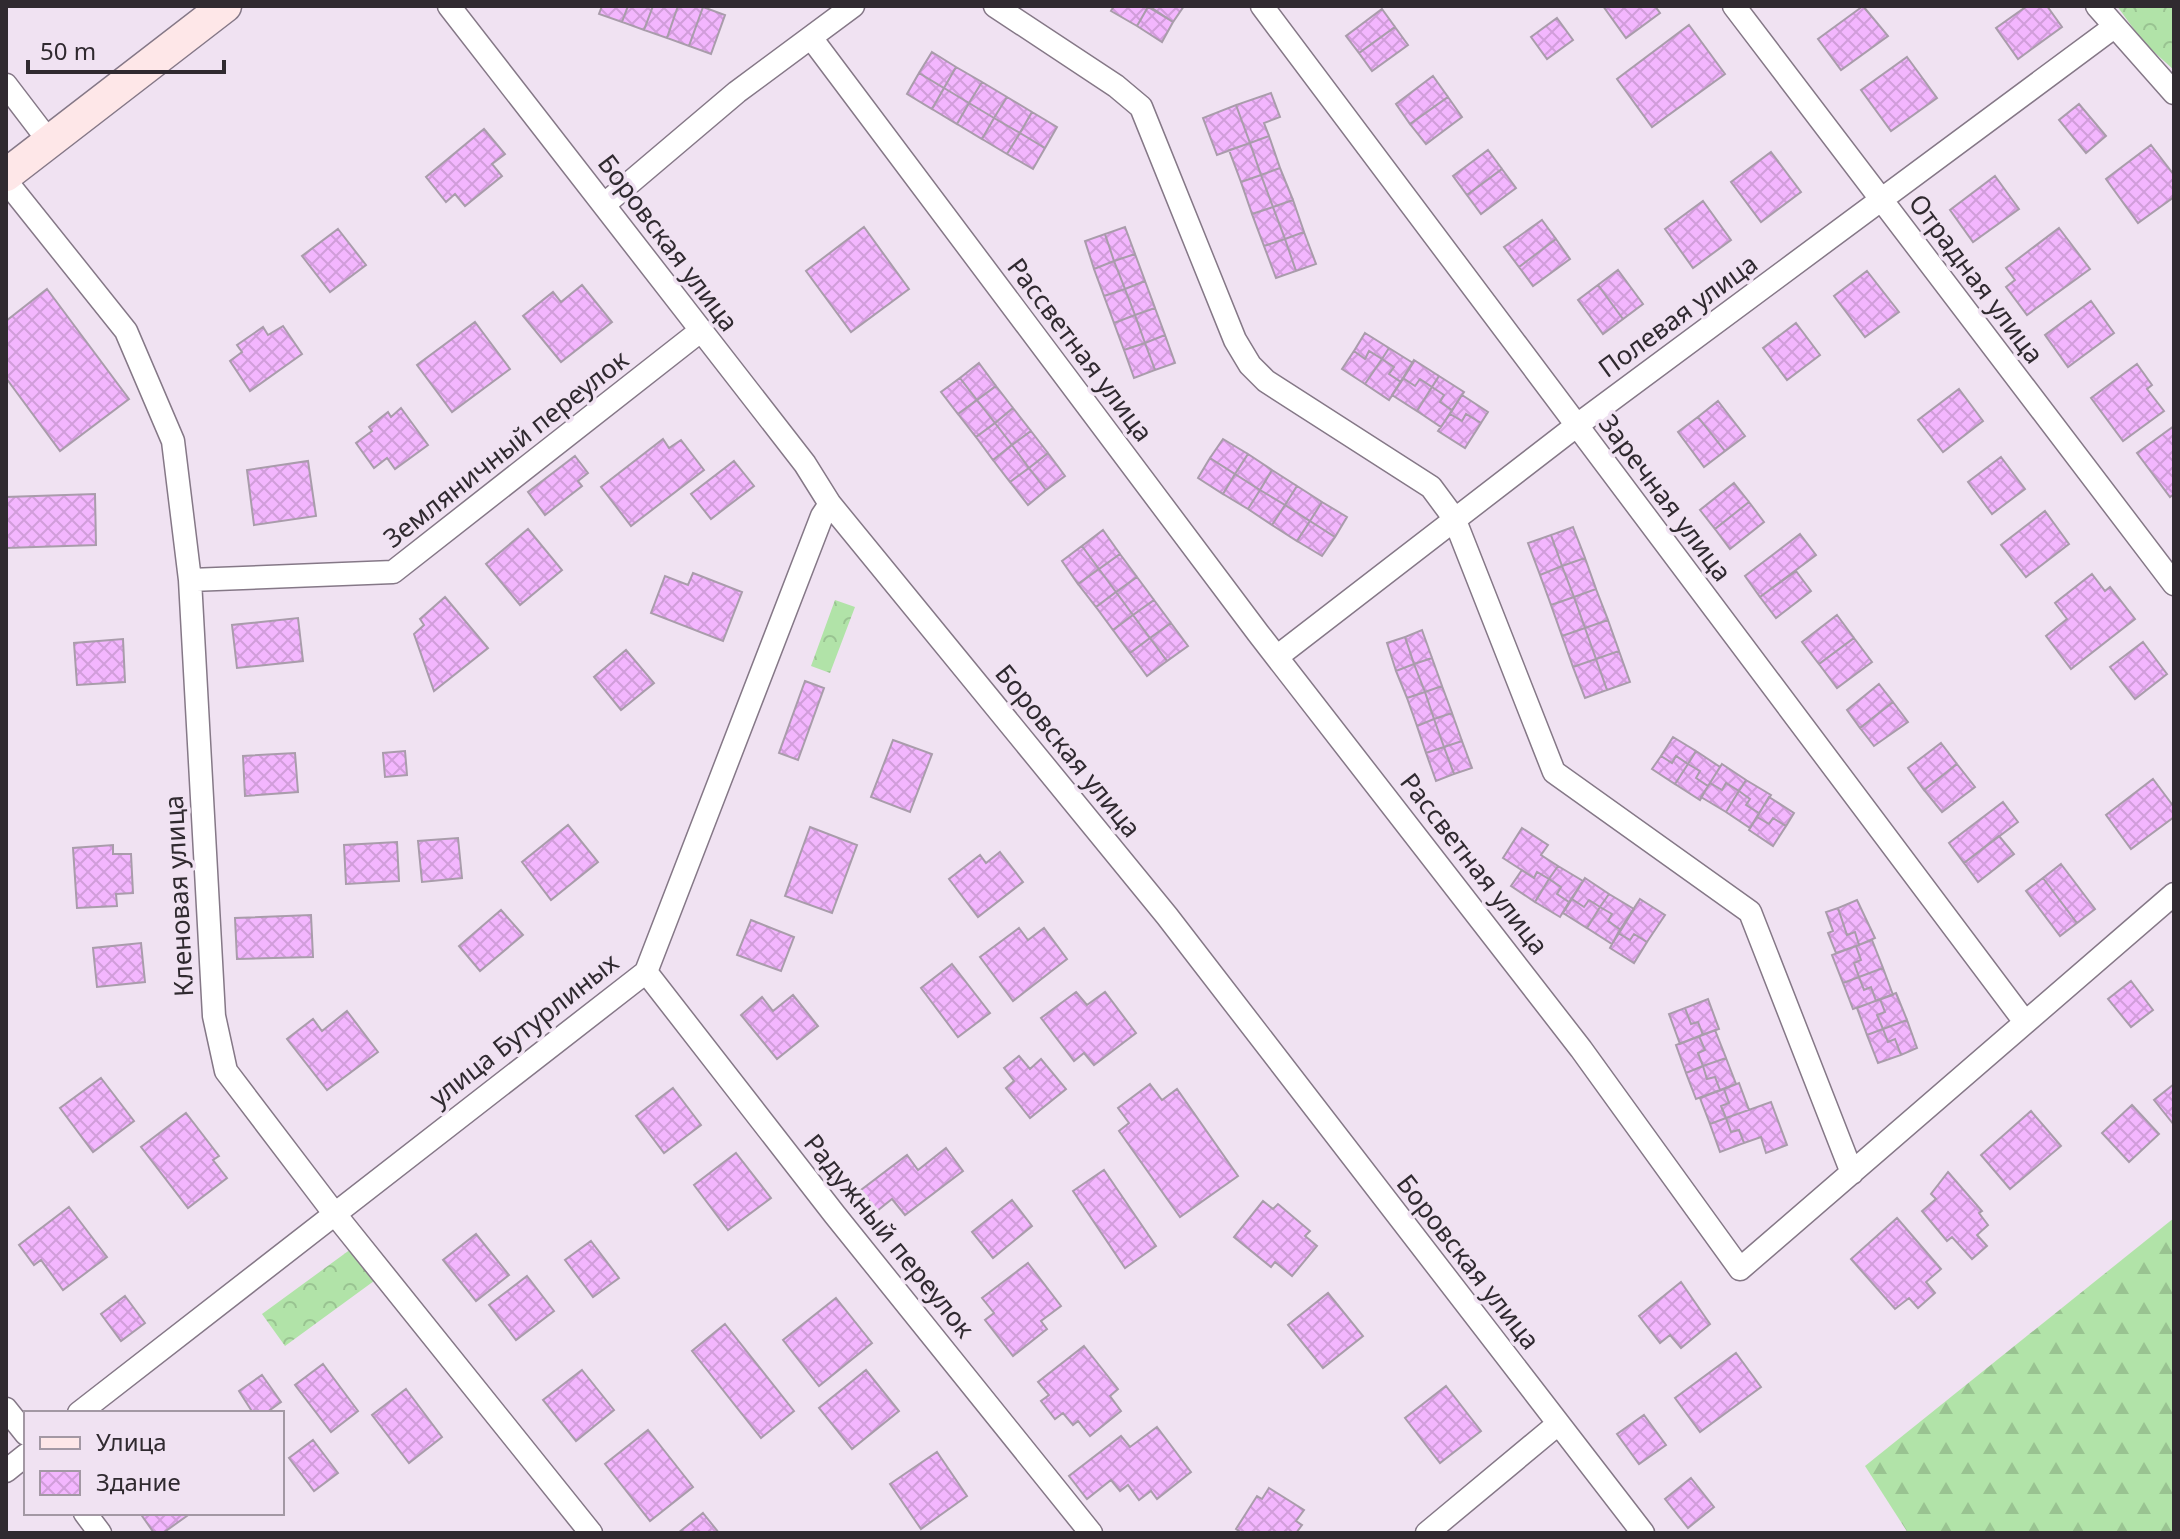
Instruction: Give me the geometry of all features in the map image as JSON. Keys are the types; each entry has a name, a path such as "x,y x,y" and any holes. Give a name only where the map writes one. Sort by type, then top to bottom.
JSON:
{"street":[{"path":"6,178 48,140 225,6"},
{"name":"Боровская улица","path":"449,6 606,203 699,332 805,464 830,504 1167,916 1643,1533"},
{"path":"606,203 737,92 853,6"},
{"path":"995,6 1141,107 1235,340 1250,365 1266,381 1431,487 1454,518 1554,772 1750,912 1852,1173"},
{"name":"Заречная улица","path":"1262,6 2025,1022"},
{"name":"Отрадная улица","path":"1734,6 2174,584"},
{"path":"2097,6 2174,93"},
{"name":"Полевая улица","path":"1278,656 1576,426 2114,27"},
{"name":"Рассветная улица","path":"812,39 1278,656 1581,1049 1740,1269 2174,894"},
{"path":"6,85 48,140"},
{"name":"Кленовая улица","path":"6,178 126,331 173,441 190,580 217,1030 226,1071 334,1213 591,1533"},
{"name":"Земляничный переулок","path":"190,580 393,572 699,332"},
{"name":"улица Бутурлиных","path":"82,1411 646,972 822,516 830,504"},
{"name":"Радужный переулок","path":"646,972 835,1215 1091,1533"},
{"path":"6,1409 24,1432"},
{"path":"1427,1533 1558,1424"},
{"path":"6,1471 24,1457"},
{"path":"86,1515 100,1533"}],"green space":[{"path":"2117,6 2174,6 2174,70 2144,43"},
{"path":"835,600 855,607 830,673 811,666"},
{"path":"2174,1218 2174,1533 1908,1533 1865,1466"},
{"path":"351,1249 374,1281 285,1346 262,1314"}],"building":[{"path":"602,6 628,6 622,22 599,14"},
{"path":"628,6 653,6 644,30 622,22"},
{"path":"653,6 678,6 667,38 644,30"},
{"path":"678,6 703,7 689,46 667,38"},
{"path":"1114,6 1148,7 1137,26 1111,11"},
{"path":"1149,6 1184,6 1173,22"},
{"path":"1603,6 1655,6 1660,13 1626,38"},
{"path":"1863,6 1888,36 1841,70 1818,39"},
{"path":"2027,6 2047,6 2062,27 2018,59 1996,28"},
{"path":"703,7 725,15 711,54 689,46"},
{"path":"1148,7 1173,22 1162,42 1137,26"},
{"path":"1382,9 1395,27 1359,53 1346,36"},
{"path":"1557,18 1573,40 1547,59 1531,37"},
{"path":"1689,25 1725,74 1652,127 1617,79"},
{"path":"1395,27 1408,45 1372,71 1359,53"},
{"path":"932,52 956,67 944,88 919,73"},
{"path":"1907,57 1937,98 1891,131 1861,90"},
{"path":"956,67 982,82 969,103 944,88"},
{"path":"919,73 944,88 932,109 907,94"},
{"path":"1433,76 1448,97 1410,124 1396,104"},
{"path":"982,82 1007,97 994,118 969,103"},
{"path":"944,88 969,103 957,124 932,109"},
{"path":"1271,93 1280,117 1264,123 1269,136 1250,143 1236,105"},
{"path":"1007,97 1032,112 1020,133 994,118"},
{"path":"1448,97 1462,117 1426,144 1410,124"},
{"path":"969,103 994,118 982,139 957,124"},
{"path":"2079,104 2106,136 2086,153 2059,120"},
{"path":"1236,105 1250,143 1217,155 1203,118"},
{"path":"1032,112 1057,127 1045,148 1020,133"},
{"path":"994,118 1020,133 1007,154 982,139"},
{"path":"484,129 505,154 492,164 502,176 465,206 455,194 446,202 426,177"},
{"path":"1020,133 1045,148 1033,169 1007,154"},
{"path":"1269,136 1280,168 1261,175 1250,143"},
{"path":"1250,143 1261,175 1241,182 1229,150"},
{"path":"2151,145 2174,175 2174,197 2138,223 2106,179"},
{"path":"1488,150 1502,169 1467,195 1453,176"},
{"path":"1771,152 1801,192 1761,222 1731,182"},
{"path":"1280,168 1293,200 1273,207 1261,175"},
{"path":"1502,169 1516,188 1481,214 1467,195"},
{"path":"1261,175 1273,207 1252,214 1241,182"},
{"path":"1995,176 2019,209 1973,242 1950,210"},
{"path":"1293,200 1304,232 1285,239 1273,207"},
{"path":"1703,201 1731,240 1693,268 1665,229"},
{"path":"1273,207 1285,239 1264,246 1252,214"},
{"path":"1542,220 1556,239 1519,267 1504,247"},
{"path":"864,227 909,289 851,332 806,271"},
{"path":"1125,227 1135,254 1114,261 1105,234"},
{"path":"2059,228 2090,269 2027,315 2006,287 2015,280 2006,268"},
{"path":"338,229 366,265 330,292 302,256"},
{"path":"1304,232 1316,264 1296,271 1285,239"},
{"path":"1105,234 1114,261 1094,269 1085,241"},
{"path":"1285,239 1296,271 1276,278 1264,246"},
{"path":"1556,239 1570,259 1533,286 1519,267"},
{"path":"1135,254 1145,281 1125,289 1114,261"},
{"path":"1114,261 1125,289 1104,296 1094,269"},
{"path":"1618,270 1643,304 1623,319 1598,285"},
{"path":"1867,271 1899,312 1865,337 1834,296"},
{"path":"1145,281 1155,308 1135,315 1125,289"},
{"path":"582,285 612,322 561,362 523,316 553,292 561,302"},
{"path":"1598,285 1623,319 1603,334 1578,300"},
{"path":"47,289 129,399 60,451 6,378 6,321"},
{"path":"1125,289 1135,315 1114,323 1104,296"},
{"path":"2091,301 2114,333 2068,367 2045,335"},
{"path":"1155,308 1165,335 1145,343 1135,315"},
{"path":"1135,315 1145,343 1124,350 1114,323"},
{"path":"475,322 510,369 452,412 417,365"},
{"path":"1796,323 1820,355 1787,380 1763,348"},
{"path":"283,326 302,354 250,391 230,361 242,352 237,345 263,327 268,335"},
{"path":"1365,333 1389,348 1382,359 1369,351 1365,359 1354,351"},
{"path":"1165,335 1175,363 1155,370 1145,343"},
{"path":"1145,343 1155,370 1134,378 1124,350"},
{"path":"1389,348 1413,363 1401,382 1389,374 1394,367 1382,359"},
{"path":"1354,351 1365,359 1369,351 1382,359 1365,384 1342,369"},
{"path":"1382,359 1394,367 1389,374 1401,382 1389,400 1365,384"},
{"path":"1414,360 1439,376 1432,387 1420,379 1415,386 1403,378"},
{"path":"979,363 996,386 977,400 960,378"},
{"path":"2137,364 2152,385 2147,389 2164,411 2123,441 2091,398"},
{"path":"1439,376 1464,392 1452,410 1440,402 1444,395 1432,387"},
{"path":"960,378 977,400 958,414 941,392"},
{"path":"1403,378 1415,386 1420,379 1432,387 1417,411 1392,395"},
{"path":"996,386 1013,408 995,423 977,400"},
{"path":"1432,387 1444,395 1440,402 1452,410 1441,427 1417,411"},
{"path":"1959,389 1983,421 1943,452 1918,420"},
{"path":"1462,395 1488,412 1481,423 1466,414 1462,421 1450,414"},
{"path":"977,400 995,423 976,437 958,414"},
{"path":"1718,401 1745,436 1725,451 1698,417"},
{"path":"401,408 428,445 395,469 387,458 374,468 356,443 372,431 369,427 388,412 391,417"},
{"path":"1013,408 1031,431 1012,445 995,423"},
{"path":"1450,414 1462,421 1466,414 1481,423 1465,448 1438,431"},
{"path":"1698,417 1725,451 1704,467 1678,432"},
{"path":"995,423 1012,445 993,460 976,437"},
{"path":"2174,426 2174,494 2170,497 2137,453"},
{"path":"1031,431 1048,453 1029,468 1012,445"},
{"path":"663,439 669,448 681,440 704,470 631,526 601,487"},
{"path":"1223,439 1248,454 1235,474 1210,458"},
{"path":"1012,445 1029,468 1010,482 993,460"},
{"path":"1048,453 1065,476 1046,490 1029,468"},
{"path":"1248,454 1272,470 1260,490 1235,474"},
{"path":"575,456 588,473 578,481 582,486 545,515 528,492"},
{"path":"2001,457 2025,489 1992,514 1968,482"},
{"path":"1210,458 1235,474 1223,494 1198,478"},
{"path":"308,461 316,516 254,525 247,470"},
{"path":"734,461 754,486 711,519 691,494"},
{"path":"1029,468 1046,490 1028,505 1010,482"},
{"path":"1272,470 1297,486 1285,505 1260,490"},
{"path":"1235,474 1260,490 1248,509 1223,494"},
{"path":"1734,483 1749,502 1715,529 1700,510"},
{"path":"1297,486 1322,502 1310,521 1285,505"},
{"path":"1260,490 1285,505 1272,525 1248,509"},
{"path":"95,494 96,545 6,548 6,497"},
{"path":"1322,502 1347,517 1335,537 1310,521"},
{"path":"1749,502 1764,522 1730,549 1715,529"},
{"path":"1285,505 1310,521 1297,541 1272,525"},
{"path":"2045,511 2069,544 2026,577 2001,545"},
{"path":"1310,521 1335,537 1322,556 1297,541"},
{"path":"1573,527 1585,558 1562,566 1551,535"},
{"path":"528,529 562,570 520,605 486,564"},
{"path":"1103,530 1120,554 1099,569 1082,546"},
{"path":"1800,534 1816,555 1760,597 1745,576"},
{"path":"1551,535 1562,566 1540,575 1528,543"},
{"path":"1082,546 1099,569 1078,584 1062,561"},
{"path":"1120,554 1137,577 1116,592 1099,569"},
{"path":"1585,558 1596,589 1574,597 1562,566"},
{"path":"1562,566 1574,597 1551,605 1540,575"},
{"path":"1099,569 1116,592 1096,607 1078,584"},
{"path":"1796,571 1811,591 1776,618 1760,597"},
{"path":"693,573 742,592 723,641 651,613 665,576 688,585"},
{"path":"2092,574 2105,591 2110,587 2135,619 2071,669 2046,636 2067,619 2055,603"},
{"path":"1137,577 1154,600 1133,615 1116,592"},
{"path":"1596,589 1608,620 1585,628 1574,597"},
{"path":"1116,592 1133,615 1113,630 1096,607"},
{"path":"445,597 488,648 434,691 414,634 424,625 420,619"},
{"path":"1574,597 1585,628 1562,636 1551,605"},
{"path":"1154,600 1171,623 1150,638 1133,615"},
{"path":"1133,615 1150,638 1130,653 1113,630"},
{"path":"1837,615 1854,638 1819,664 1802,642"},
{"path":"298,618 303,661 237,668 232,625"},
{"path":"1608,620 1619,651 1596,659 1585,628"},
{"path":"1171,623 1188,646 1167,661 1150,638"},
{"path":"1585,628 1596,659 1573,667 1562,636"},
{"path":"1422,630 1432,658 1414,664 1405,637"},
{"path":"1405,637 1414,664 1396,671 1387,643"},
{"path":"1150,638 1167,661 1147,676 1130,653"},
{"path":"1854,638 1872,662 1837,688 1819,664"},
{"path":"123,639 125,682 77,685 74,643"},
{"path":"2143,642 2167,674 2135,699 2110,667"},
{"path":"626,650 654,683 621,710 594,677"},
{"path":"1619,651 1630,682 1607,690 1596,659"},
{"path":"1432,658 1442,686 1425,692 1414,664"},
{"path":"1596,659 1607,690 1585,698 1573,667"},
{"path":"1414,664 1425,692 1407,698 1396,671"},
{"path":"805,681 824,688 798,760 779,753"},
{"path":"1879,684 1893,702 1860,728 1847,710"},
{"path":"1442,686 1452,713 1434,719 1425,692"},
{"path":"1425,692 1434,719 1417,726 1407,698"},
{"path":"1893,702 1908,722 1874,746 1860,728"},
{"path":"1452,713 1462,741 1444,747 1434,719"},
{"path":"1434,719 1444,747 1426,753 1417,726"},
{"path":"1673,737 1696,751 1688,764 1676,756 1672,763 1661,756"},
{"path":"893,740 932,754 910,812 871,797"},
{"path":"1462,741 1472,768 1454,774 1444,747"},
{"path":"1941,743 1957,764 1924,790 1908,768"},
{"path":"1444,747 1454,774 1436,781 1426,753"},
{"path":"405,751 407,775 385,777 383,753"},
{"path":"1696,751 1720,767 1708,786 1696,778 1700,771 1688,764"},
{"path":"295,753 298,792 245,796 243,756"},
{"path":"1661,756 1672,763 1676,756 1688,764 1675,784 1652,769"},
{"path":"1688,764 1700,771 1696,778 1708,786 1700,800 1675,784"},
{"path":"1722,764 1746,780 1739,791 1726,783 1722,790 1710,783"},
{"path":"1957,764 1975,787 1942,812 1924,790"},
{"path":"2153,779 2174,807 2174,817 2131,849 2106,815"},
{"path":"1746,780 1771,795 1759,813 1746,805 1750,799 1739,791"},
{"path":"1710,783 1722,790 1726,783 1739,791 1726,812 1701,797"},
{"path":"1739,791 1750,799 1746,805 1759,813 1750,828 1726,812"},
{"path":"1769,797 1794,813 1786,826 1773,818 1769,824 1757,817"},
{"path":"2003,802 2018,822 1964,863 1949,843"},
{"path":"1757,817 1769,824 1773,818 1786,826 1773,846 1749,830"},
{"path":"568,825 598,862 551,900 522,862"},
{"path":"810,827 857,845 832,913 785,896"},
{"path":"1522,828 1548,845 1541,855 1558,866 1549,879 1537,872 1534,878 1503,858"},
{"path":"1999,836 2014,854 1978,882 1964,863"},
{"path":"458,838 462,878 422,882 418,841"},
{"path":"397,842 399,881 346,884 344,845"},
{"path":"113,845 113,854 131,854 133,893 116,894 117,906 77,908 73,848"},
{"path":"1000,852 1023,882 978,917 949,879 980,855 986,863"},
{"path":"2061,864 2095,909 2077,923 2043,878"},
{"path":"1558,866 1583,881 1569,902 1557,894 1561,887 1549,879"},
{"path":"1522,870 1534,878 1537,872 1549,879 1535,902 1511,886"},
{"path":"1585,878 1609,894 1600,907 1589,900 1584,907 1572,899"},
{"path":"2043,878 2077,923 2060,936 2026,891"},
{"path":"1549,879 1561,887 1557,894 1569,902 1560,917 1535,902"},
{"path":"1609,894 1634,909 1621,930 1608,921 1612,914 1600,907"},
{"path":"1572,899 1584,907 1589,900 1600,907 1587,928 1563,913"},
{"path":"1640,899 1665,915 1647,942 1634,934 1630,940 1618,933"},
{"path":"1857,900 1875,938 1859,945 1855,932 1847,935 1838,908"},
{"path":"1600,907 1612,914 1608,921 1621,930 1612,944 1587,928"},
{"path":"1838,908 1847,935 1855,932 1859,945 1836,953 1828,933 1833,931 1826,912"},
{"path":"501,910 523,935 480,971 459,946"},
{"path":"311,915 313,957 237,959 235,918"},
{"path":"751,920 794,937 781,971 737,955"},
{"path":"1019,928 1028,940 1044,928 1067,959 1013,1001 980,957"},
{"path":"1618,933 1630,940 1634,934 1647,942 1634,963 1610,948"},
{"path":"1872,940 1883,968 1859,977 1854,963 1861,960 1856,946"},
{"path":"141,943 145,982 97,987 93,948"},
{"path":"1856,946 1861,960 1854,963 1859,977 1843,983 1832,955"},
{"path":"952,964 990,1013 958,1037 921,988"},
{"path":"1883,968 1893,995 1876,1001 1871,987 1864,990 1859,977"},
{"path":"1859,977 1864,990 1871,987 1876,1001 1853,1009 1843,983"},
{"path":"2131,981 2153,1010 2131,1027 2108,999"},
{"path":"1076,992 1087,1005 1105,992 1136,1033 1094,1065 1084,1053 1074,1061 1041,1018"},
{"path":"1896,993 1907,1020 1883,1029 1877,1015 1885,1012 1880,999"},
{"path":"793,995 818,1026 777,1059 741,1015 762,997 773,1011"},
{"path":"1708,999 1719,1029 1703,1035 1698,1022 1691,1024 1685,1008"},
{"path":"1880,999 1885,1012 1877,1015 1883,1029 1867,1035 1857,1008"},
{"path":"1685,1008 1691,1024 1698,1022 1703,1035 1680,1044 1669,1014"},
{"path":"347,1011 378,1052 327,1090 287,1039 313,1019 322,1031"},
{"path":"1907,1020 1917,1048 1901,1055 1895,1039 1888,1042 1883,1029"},
{"path":"1883,1029 1888,1042 1895,1039 1901,1055 1878,1063 1867,1035"},
{"path":"1715,1030 1726,1058 1703,1066 1698,1053 1705,1050 1699,1036"},
{"path":"1699,1036 1705,1050 1698,1053 1703,1066 1686,1073 1676,1045"},
{"path":"1019,1056 1030,1069 1041,1059 1066,1089 1030,1118 1006,1088 1014,1081 1004,1068"},
{"path":"1726,1058 1736,1084 1720,1090 1715,1077 1707,1079 1703,1066"},
{"path":"1703,1066 1707,1079 1715,1077 1720,1090 1696,1099 1686,1073"},
{"path":"101,1078 134,1121 93,1152 60,1108"},
{"path":"1739,1083 1749,1110 1726,1118 1721,1106 1729,1103 1724,1089"},
{"path":"1150,1084 1162,1100 1177,1089 1238,1176 1180,1217 1119,1131 1129,1123 1118,1108"},
{"path":"2174,1084 2174,1125 2154,1100"},
{"path":"673,1088 701,1125 664,1153 636,1116"},
{"path":"1724,1089 1729,1103 1721,1106 1726,1118 1710,1124 1700,1098"},
{"path":"1771,1102 1787,1145 1766,1153 1761,1137 1744,1143 1739,1130 1731,1132 1726,1118"},
{"path":"2132,1105 2159,1134 2129,1162 2102,1133"},
{"path":"2031,1111 2061,1146 2010,1189 1981,1155"},
{"path":"186,1113 219,1156 213,1160 227,1178 188,1208 141,1147"},
{"path":"1726,1118 1731,1132 1739,1130 1744,1143 1720,1152 1710,1124"},
{"path":"946,1148 963,1171 905,1215 892,1199 877,1211 861,1190 907,1155 918,1170"},
{"path":"736,1153 771,1198 728,1230 694,1185"},
{"path":"1104,1170 1156,1246 1125,1268 1073,1191"},
{"path":"1948,1172 1982,1211 1979,1213 1988,1225 1977,1235 1987,1246 1972,1259 1952,1237 1947,1241 1922,1211 1936,1199 1931,1194"},
{"path":"1012,1200 1032,1226 993,1258 972,1232"},
{"path":"1263,1201 1273,1209 1278,1204 1310,1231 1305,1236 1317,1246 1292,1276 1275,1262 1271,1267 1234,1237"},
{"path":"69,1207 107,1257 63,1290 41,1260 34,1265 19,1245"},
{"path":"1897,1218 1941,1269 1926,1282 1935,1293 1918,1308 1909,1298 1895,1309 1851,1259"},
{"path":"476,1234 509,1275 476,1301 443,1260"},
{"path":"591,1241 619,1278 593,1297 565,1260"},
{"path":"1028,1263 1061,1306 1041,1321 1047,1329 1013,1356 985,1320 994,1313 982,1298"},
{"path":"527,1276 554,1311 516,1340 489,1305"},
{"path":"1681,1282 1710,1324 1681,1348 1670,1335 1660,1343 1639,1316"},
{"path":"1328,1293 1363,1336 1323,1368 1288,1325"},
{"path":"125,1296 145,1323 121,1341 101,1314"},
{"path":"836,1298 872,1343 819,1386 783,1340"},
{"path":"725,1324 794,1411 761,1438 692,1351"},
{"path":"1084,1346 1118,1389 1110,1396 1121,1411 1090,1436 1078,1421 1073,1425 1063,1413 1055,1419 1041,1401 1049,1395 1038,1382"},
{"path":"1736,1353 1761,1387 1700,1432 1675,1398"},
{"path":"323,1364 358,1411 331,1432 295,1385"},
{"path":"582,1370 614,1410 576,1441 543,1400"},
{"path":"866,1370 899,1411 852,1449 819,1408"},
{"path":"262,1375 281,1402 269,1411 252,1411 239,1391"},
{"path":"1446,1386 1481,1431 1440,1463 1405,1418"},
{"path":"406,1389 442,1437 409,1463 372,1415"},
{"path":"1644,1415 1666,1445 1639,1464 1617,1434"},
{"path":"1157,1427 1191,1472 1157,1499 1151,1491 1139,1500 1128,1485 1120,1491 1111,1480 1087,1499 1069,1476 1121,1436 1130,1447"},
{"path":"648,1430 693,1487 650,1521 605,1464"},
{"path":"313,1440 338,1473 314,1491 289,1458"},
{"path":"937,1452 967,1496 921,1529 890,1484"},
{"path":"1691,1478 1714,1507 1688,1528 1665,1499"},
{"path":"1269,1488 1304,1510 1296,1521 1302,1525 1296,1533 1242,1533 1236,1529 1257,1496 1262,1499"},
{"path":"703,1513 719,1533 678,1533"},
{"path":"141,1515 188,1515 163,1533 154,1533"}]}
